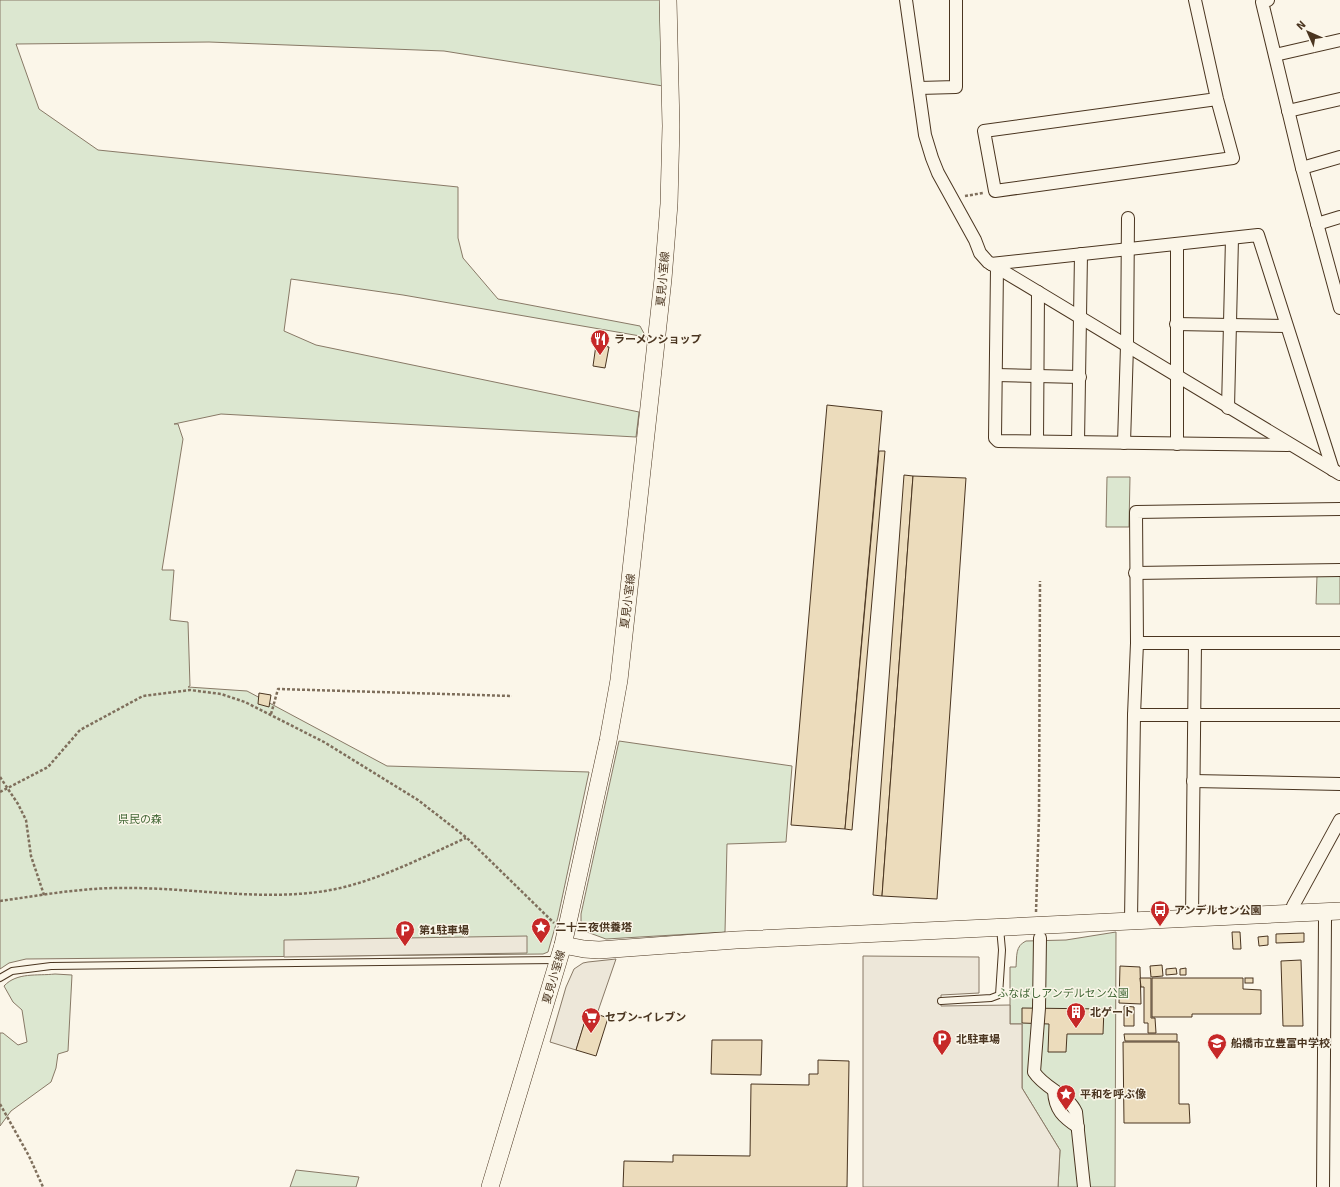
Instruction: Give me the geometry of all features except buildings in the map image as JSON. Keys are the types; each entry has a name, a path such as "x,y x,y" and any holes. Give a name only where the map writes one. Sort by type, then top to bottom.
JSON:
{"main road":[{"name":"夏見小室線","path":"490,1187 561,952 608,741 619,680 664,279 669,204 671,126 668,0"},
{"path":"561,952 584,949 599,950 736,940 1000,928 1038,932 1131,920 1293,914 1333,911"}],"street":[{"path":"906,0 925,135 932,158 975,240 980,253 994,265 1038,292 1289,445 1337,472"},
{"path":"919,88 956,87 956,0"},
{"path":"1195,0 1233,158 995,191 984,131 1218,99"},
{"path":"1264,0 1275,55 1302,168 1316,224 1336,279 1340,308"},
{"path":"1275,55 1340,40"},
{"path":"1288,111 1340,100"},
{"path":"1302,168 1340,157"},
{"path":"1316,224 1340,217"},
{"path":"1124,443 1127,346 1128,218"},
{"path":"994,265 1258,235 1286,326 1337,472"},
{"path":"1228,408 1232,238"},
{"path":"1177,244 1177,444"},
{"path":"1078,442 1081,254"},
{"path":"994,265 996,438 998,441 1289,445"},
{"path":"1037,441 1038,292"},
{"path":"1176,324 1286,326"},
{"path":"996,375 1080,377"},
{"path":"1131,920 1134,714 1137,643 1135,573 1136,512 1340,509"},
{"path":"1135,573 1340,570"},
{"path":"1137,643 1340,643"},
{"path":"1192,918 1195,643"},
{"path":"1134,714 1340,715"},
{"path":"1193,781 1340,784"},
{"path":"1293,914 1293,906 1340,820"},
{"path":"1322,1187 1325,920 1333,911"},
{"path":"1038,932 1039,1008 1034,1072 1037,1077 1073,1105 1076,1112 1084,1187"}],"lane":[{"path":"941,1001 991,998 999,995 1002,950 1000,928"},
{"path":"0,978 12,971 51,966 561,952"}],"path":[{"path":"953,200 995,191"},
{"path":"1038,932 1040,581"},
{"path":"271,714 278,689 512,696"},
{"path":"0,792 48,767 80,730 143,696 190,690 221,694 245,702 271,714 324,742 395,784 467,838 556,924"},
{"path":"0,777 18,804 26,820 31,856 44,895"},
{"path":"0,901 44,895 129,888 199,892 284,894 326,891 370,879 467,838"},
{"path":"0,1104 29,1156 43,1187"}],"green space":[{"name":"県民の森","path":"0,0 660,0 663,86 444,51 209,42 16,44 39,109 98,150 458,187 458,238 463,258 498,299 640,326 646,337 403,295 291,279 284,331 316,345 639,412 636,437 221,414 174,424 178,424 183,439 162,570 174,570 170,620 188,622 190,686 188,687 247,691 387,766 589,772 558,917 548,952 543,954 26,959 9,963 0,969"},
{"path":"1107,477 1130,477 1129,527 1106,527"},
{"path":"1317,576 1340,576 1340,604 1316,604"},
{"path":"619,741 792,766 786,842 727,844 725,932 606,939 587,932 581,921 581,914"},
{"name":"ふなばしアンデルセン公園","path":"1116,932 1115,1187 1058,1187 1060,1150 1022,1088 1022,1024 1010,1024 1010,967 1016,967 1018,949 1022,943 1026,941 1066,940"},
{"path":"55,974 72,975 68,1051 58,1054 56,1068 51,1082 11,1111 0,1126 0,1033 3,1033 18,1045 27,1042 22,1010 13,1002 4,986 15,978"},
{"path":"296,1170 359,1177 356,1187 290,1187"}],"shaded area":[{"name":"第1駐車場","path":"527,936 527,953 284,957 284,940"},
{"name":"北駐車場","path":"863,956 979,957 979,993 941,995 941,1006 1010,1005 1010,1024 1022,1024 1022,1088 1060,1150 1058,1187 863,1187"},
{"path":"616,959 597,1014 588,1012 576,1050 550,1042 566,987 574,969 583,963"}],"place":[{"name":"ラーメンショップ","path":"600,356"},
{"name":"アンデルセン公園","path":"1160,927"},
{"name":"二十三夜供養塔","path":"541,944"},
{"name":"第1駐車場","path":"405,947"},
{"name":"北ゲート","path":"1076,1029"},
{"name":"セブン-イレブン","path":"591,1034"},
{"name":"北駐車場","path":"942,1056"},
{"name":"船橋市立豊富中学校","path":"1217,1060"},
{"name":"平和を呼ぶ像","path":"1066,1111"}]}
